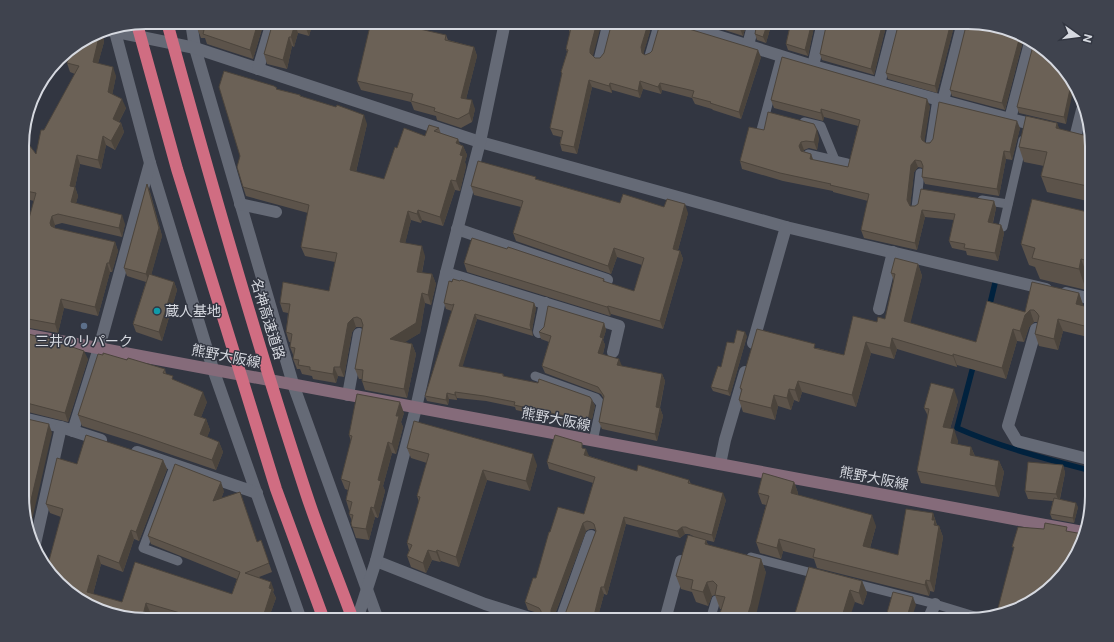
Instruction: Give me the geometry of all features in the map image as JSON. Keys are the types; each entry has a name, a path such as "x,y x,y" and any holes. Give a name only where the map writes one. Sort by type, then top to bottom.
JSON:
{"highway":[{"path":"139,29 177,169 226,330 276,488 321,613"},
{"name":"名神高速道路","path":"169,29 205,161 306,494 350,613"}],"main road":[{"name":"熊野大阪線","path":"29,335 1080,531"}],"street":[{"path":"192,29 195,48 293,384 375,613"},
{"path":"258,68 270,29"},
{"path":"359,613 376,561 416,408 446,273 480,142 504,29"},
{"path":"600,58 607,29"},
{"path":"699,29 813,66 1048,128"},
{"path":"748,45 752,29"},
{"path":"813,66 822,29"},
{"path":"879,84 893,29"},
{"path":"940,100 961,29"},
{"path":"120,32 195,48 480,142 786,227 1085,297"},
{"path":"113,34 150,163 213,369 299,613"},
{"path":"1010,119 1029,46"},
{"path":"1062,131 1080,135 1081,117"},
{"path":"37,537 67,429 99,348 150,163"},
{"path":"240,204 276,212"},
{"path":"720,464 786,227"},
{"path":"457,229 607,280"},
{"path":"112,242 128,246"},
{"path":"879,309 893,252"},
{"path":"446,273 619,326 613,352"},
{"path":"538,332 545,303"},
{"path":"1036,329 1008,426 1017,441 1085,458"},
{"path":"348,395 359,334"},
{"path":"29,420 67,429 109,443"},
{"path":"124,447 257,493"},
{"path":"564,613 591,536"},
{"path":"667,613 685,548"},
{"path":"376,561 485,604 514,613"},
{"path":"931,613 935,604"}],"lane":[{"path":"649,56 657,29"},
{"path":"761,130 769,113 781,56"},
{"path":"930,145 940,100"},
{"path":"793,119 821,126 835,160"},
{"path":"1003,227 1027,123"},
{"path":"808,154 847,163"},
{"path":"916,208 922,189 920,173"},
{"path":"971,198 1008,204"},
{"path":"535,376 596,398 601,404 594,441"},
{"path":"175,464 143,548 178,561"},
{"path":"741,555 826,576"},
{"path":"842,580 965,613"},
{"path":"712,613 716,600"}],"building":[{"path":"200,29 256,29 250,50 203,34 204,30"},
{"path":"271,29 293,29 291,37 289,37 283,60 264,54"},
{"path":"369,29 420,29 446,35 445,40 474,47 461,98 472,100 469,113 458,119 434,111 435,108 411,101 413,94 357,81"},
{"path":"571,29 595,29 590,53 595,58 600,58 604,53 610,29 646,29 641,47 642,53 645,55 652,51 658,29 689,29 758,50 739,112 692,97 694,91 660,83 658,87 640,81 638,91 610,83 609,86 589,80 574,147 560,144 563,131 550,128 561,72 568,50 566,49"},
{"path":"756,29 766,29 763,37 755,34"},
{"path":"789,29 810,29 805,50 786,44"},
{"path":"825,29 881,29 871,69 820,54"},
{"path":"897,29 949,29 935,86 886,73"},
{"path":"965,29 998,33 1019,41 1002,103 950,90"},
{"path":"99,39 93,62 113,67 108,92 122,99 113,119 121,123 111,141 103,136 98,160 77,155 70,186 75,187 71,202 122,215 119,228 58,214 52,216 50,223 51,226 55,228 115,242 109,263 107,263 95,307 61,299 55,324 29,319 29,218 36,193 29,192 29,146 36,154 41,130 44,130 79,66 67,63 69,58"},
{"path":"1032,49 1056,69 1070,89 1064,117 1017,107"},
{"path":"782,57 927,99 921,137 926,143 930,143 933,139 939,102 1017,121 1010,152 1004,151 997,189 922,177 923,166 921,161 915,160 911,165 907,200 910,206 915,206 918,204 921,189 994,201 988,222 1001,225 995,253 964,248 965,244 949,241 955,214 922,210 915,243 861,230 869,194 780,173 740,161 749,127 764,130 768,112 814,124 817,130 814,142 801,142 799,146 801,151 811,154 810,159 848,167 860,120 821,109 821,113 771,100"},
{"path":"224,71 274,86 277,88 276,89 336,107 337,105 364,115 350,170 384,179 395,147 397,148 404,128 425,136 429,125 439,128 434,131 458,139 456,143 463,146 460,155 463,156 456,181 451,180 440,217 418,210 417,214 408,211 400,242 422,246 417,272 432,274 428,295 422,293 416,323 390,339 412,344 404,389 362,381 363,370 355,369 363,325 361,319 357,317 353,318 348,323 340,367 334,367 333,374 310,370 310,367 298,365 299,360 293,359 295,348 290,347 292,334 286,332 290,304 280,303 283,282 329,291 337,253 301,247 309,205 243,187 237,167 240,156 219,87"},
{"path":"1026,116 1057,123 1056,128 1085,135 1085,185 1041,176 1047,152 1019,147"},
{"path":"478,161 620,203 623,194 664,207 667,199 685,204 673,249 680,251 660,321 608,306 607,307 464,263 472,238 507,249 508,247 604,279 603,281 634,291 644,258 614,248 608,266 513,233 523,201 471,186"},
{"path":"147,184 159,228 146,274 124,268"},
{"path":"1032,199 1085,211 1085,260 1081,259 1079,269 1032,258 1035,248 1021,244"},
{"path":"895,258 918,264 904,321 976,342 987,301 1025,312 1032,282 1079,293 1076,304 1085,306 1085,326 1058,319 1054,339 1035,334 1039,316 1034,310 1030,310 1025,315 1020,331 1013,329 1002,368 953,354 953,356 892,338 890,348 866,342 852,395 798,381 795,390 789,389 787,398 774,395 771,408 739,400 742,389 740,388 757,329 815,344 814,348 844,355 853,316 877,322 878,317 885,319 895,274 891,273"},
{"name":"蔵人基地","path":"149,274 174,282 159,332 133,324"},
{"path":"453,279 461,280 534,303 530,325 531,330 475,314 459,366 503,374 503,376 538,383 539,379 590,397 592,400 588,421 514,405 515,402 484,396 455,392 455,395 447,393 446,400 425,396 454,304 444,303 449,281 452,282"},
{"path":"548,306 604,323 600,337 603,338 598,353 619,359 617,365 662,374 656,407 660,408 655,434 599,422 604,396 598,387 542,366 551,336 539,332 544,327"},
{"path":"737,330 745,332 728,391 711,387 718,366 721,367 727,342 734,343"},
{"path":"29,334 51,339 84,351 65,413 29,404"},
{"path":"103,353 127,360 128,358 165,369 163,373 173,376 172,379 203,392 194,415 206,419 200,434 219,442 212,460 78,415 98,354 103,355"},
{"path":"931,383 954,389 943,427 954,429 951,443 971,447 970,455 999,461 995,486 917,471 929,409 924,408"},
{"path":"357,394 400,402 396,416 399,416 392,444 388,442 378,480 381,481 374,508 371,507 366,529 352,527 351,523 353,515 349,514 352,502 346,500 350,482 341,479 352,436 349,435"},
{"path":"29,419 49,424 30,506"},
{"path":"414,421 533,454 526,481 483,470 456,557 437,550 436,552 428,550 423,563 407,556 412,545 407,543 420,497 417,496 429,454 407,448"},
{"path":"86,435 163,460 136,532 131,530 119,563 98,555 87,592 122,602 135,562 232,594 240,572 148,536 175,464 221,482 213,501 240,492 257,542 261,540 269,563 245,573 271,582 269,588 272,589 264,613 180,613 146,603 144,613 131,612 101,604 87,597 69,584 49,561 63,509 46,504 57,458 77,464"},
{"path":"555,435 582,443 582,448 586,449 584,455 637,471 638,465 689,480 688,483 723,493 712,535 686,527 682,527 677,531 624,517 604,587 601,587 595,613 565,613 596,531 594,524 587,521 583,523 551,613 541,613 539,608 525,602 533,578 536,578 558,507 584,514 595,477 547,462"},
{"path":"1028,462 1063,465 1056,494 1025,491"},
{"path":"763,473 794,482 791,493 872,515 863,546 898,555 906,509 933,513 932,520 935,520 934,525 939,526 930,581 926,580 925,585 813,557 815,549 779,539 777,548 756,542 769,496 758,493"},
{"path":"1054,498 1076,503 1073,518 1050,514"},
{"path":"1045,523 1067,527 1066,531 1079,533 1069,555 1051,579 1027,597 998,609 1018,527 1044,529"},
{"path":"688,535 706,540 705,544 761,559 748,613 720,613 725,597 715,595 717,585 713,581 707,582 703,592 691,589 693,580 676,576"},
{"path":"809,567 862,581 859,593 850,590 843,613 795,613"},
{"path":"893,592 913,597 908,613 887,613"}],"waterway":[{"path":"989,308 995,283"},
{"path":"974,363 957,428 1006,447 1085,469"}],"place":[{"name":"蔵人基地","path":"157,311"},
{"name":"三井のリパーク","path":"84,326"}]}
